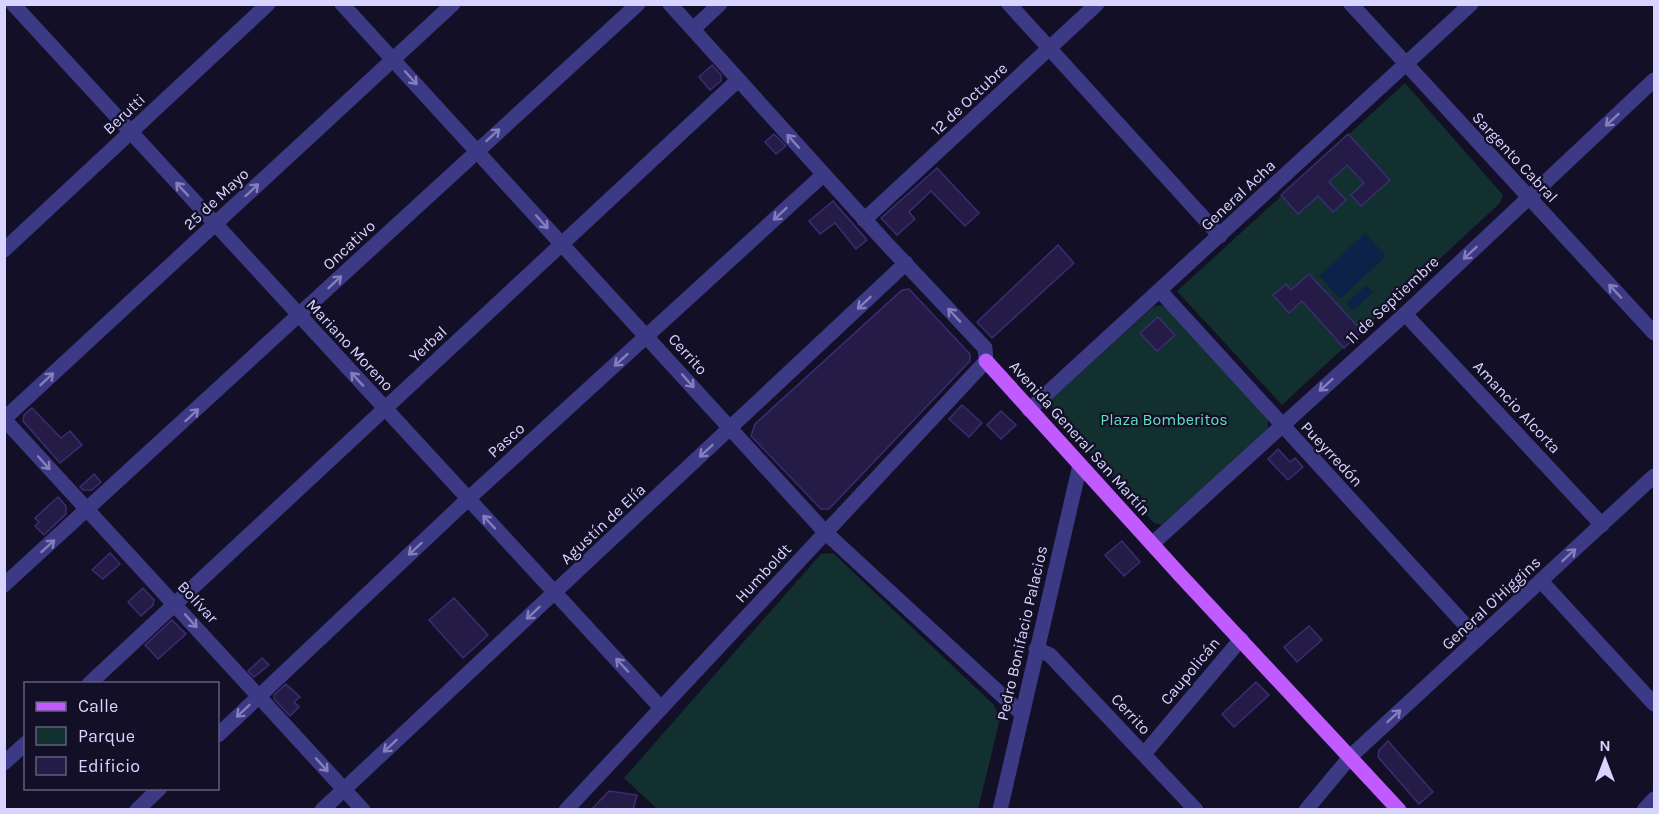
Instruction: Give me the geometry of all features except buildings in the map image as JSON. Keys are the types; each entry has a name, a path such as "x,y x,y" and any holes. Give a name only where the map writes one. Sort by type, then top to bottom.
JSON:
{"main road":[{"name":"Avenida General San Martín","path":"986,361 1399,810"}],"street":[{"name":"Mariano Moreno","path":"13,4 661,708"},
{"name":"Berutti","path":"4,250 268,4"},
{"name":"Cerrito","path":"342,4 825,532 1021,713"},
{"name":"25 de Mayo","path":"4,419 453,4"},
{"name":"Oncativo","path":"4,585 88,511 638,4"},
{"name":"Avenida General San Martín","path":"670,4 864,220 985,348 986,361"},
{"path":"693,29 720,4"},
{"path":"1009,4 1220,236"},
{"name":"12 de Octubre","path":"864,220 1097,4"},
{"name":"Sargento Cabral","path":"1351,4 1654,333"},
{"name":"General Acha","path":"1029,410 1161,292 1471,4"},
{"name":"Yerbal","path":"91,682 738,80"},
{"name":"11 de Septiembre","path":"1152,544 1405,314 1654,80"},
{"name":"Pasco","path":"219,734 468,499 823,175"},
{"name":"Agustín de Elía","path":"322,810 906,263"},
{"name":"Pueyrredón","path":"1161,292 1478,639"},
{"name":"Amancio Alcorta","path":"1405,314 1602,525"},
{"name":"Humboldt","path":"566,810 986,361"},
{"name":"Bolívar","path":"4,419 363,810"},
{"name":"Pedro Bonifacio Palacios","path":"1000,810 1080,465"},
{"name":"General O'Higgins","path":"1306,810 1351,756 1654,476"},
{"path":"1541,581 1654,704"},
{"name":"Caupolicán","path":"1144,754 1240,639"},
{"name":"Cerrito","path":"1036,649 1050,655 1196,810"},
{"path":"4,763 24,745"},
{"path":"137,810 159,790"},
{"path":"1644,810 1654,799"}],"green space":[{"path":"1405,83 1503,195 1500,203 1282,405 1177,291"},
{"name":"Plaza Bomberitos","path":"1161,305 1169,308 1268,419 1268,431 1161,525 1154,523 1052,411 1052,399 1153,307"},
{"path":"833,553 994,705 1000,719 978,809 657,809 624,778 821,554"}],"water":[{"path":"1365,233 1386,256 1340,299 1319,276"},
{"path":"1367,285 1373,292 1353,311 1346,303"}]}
